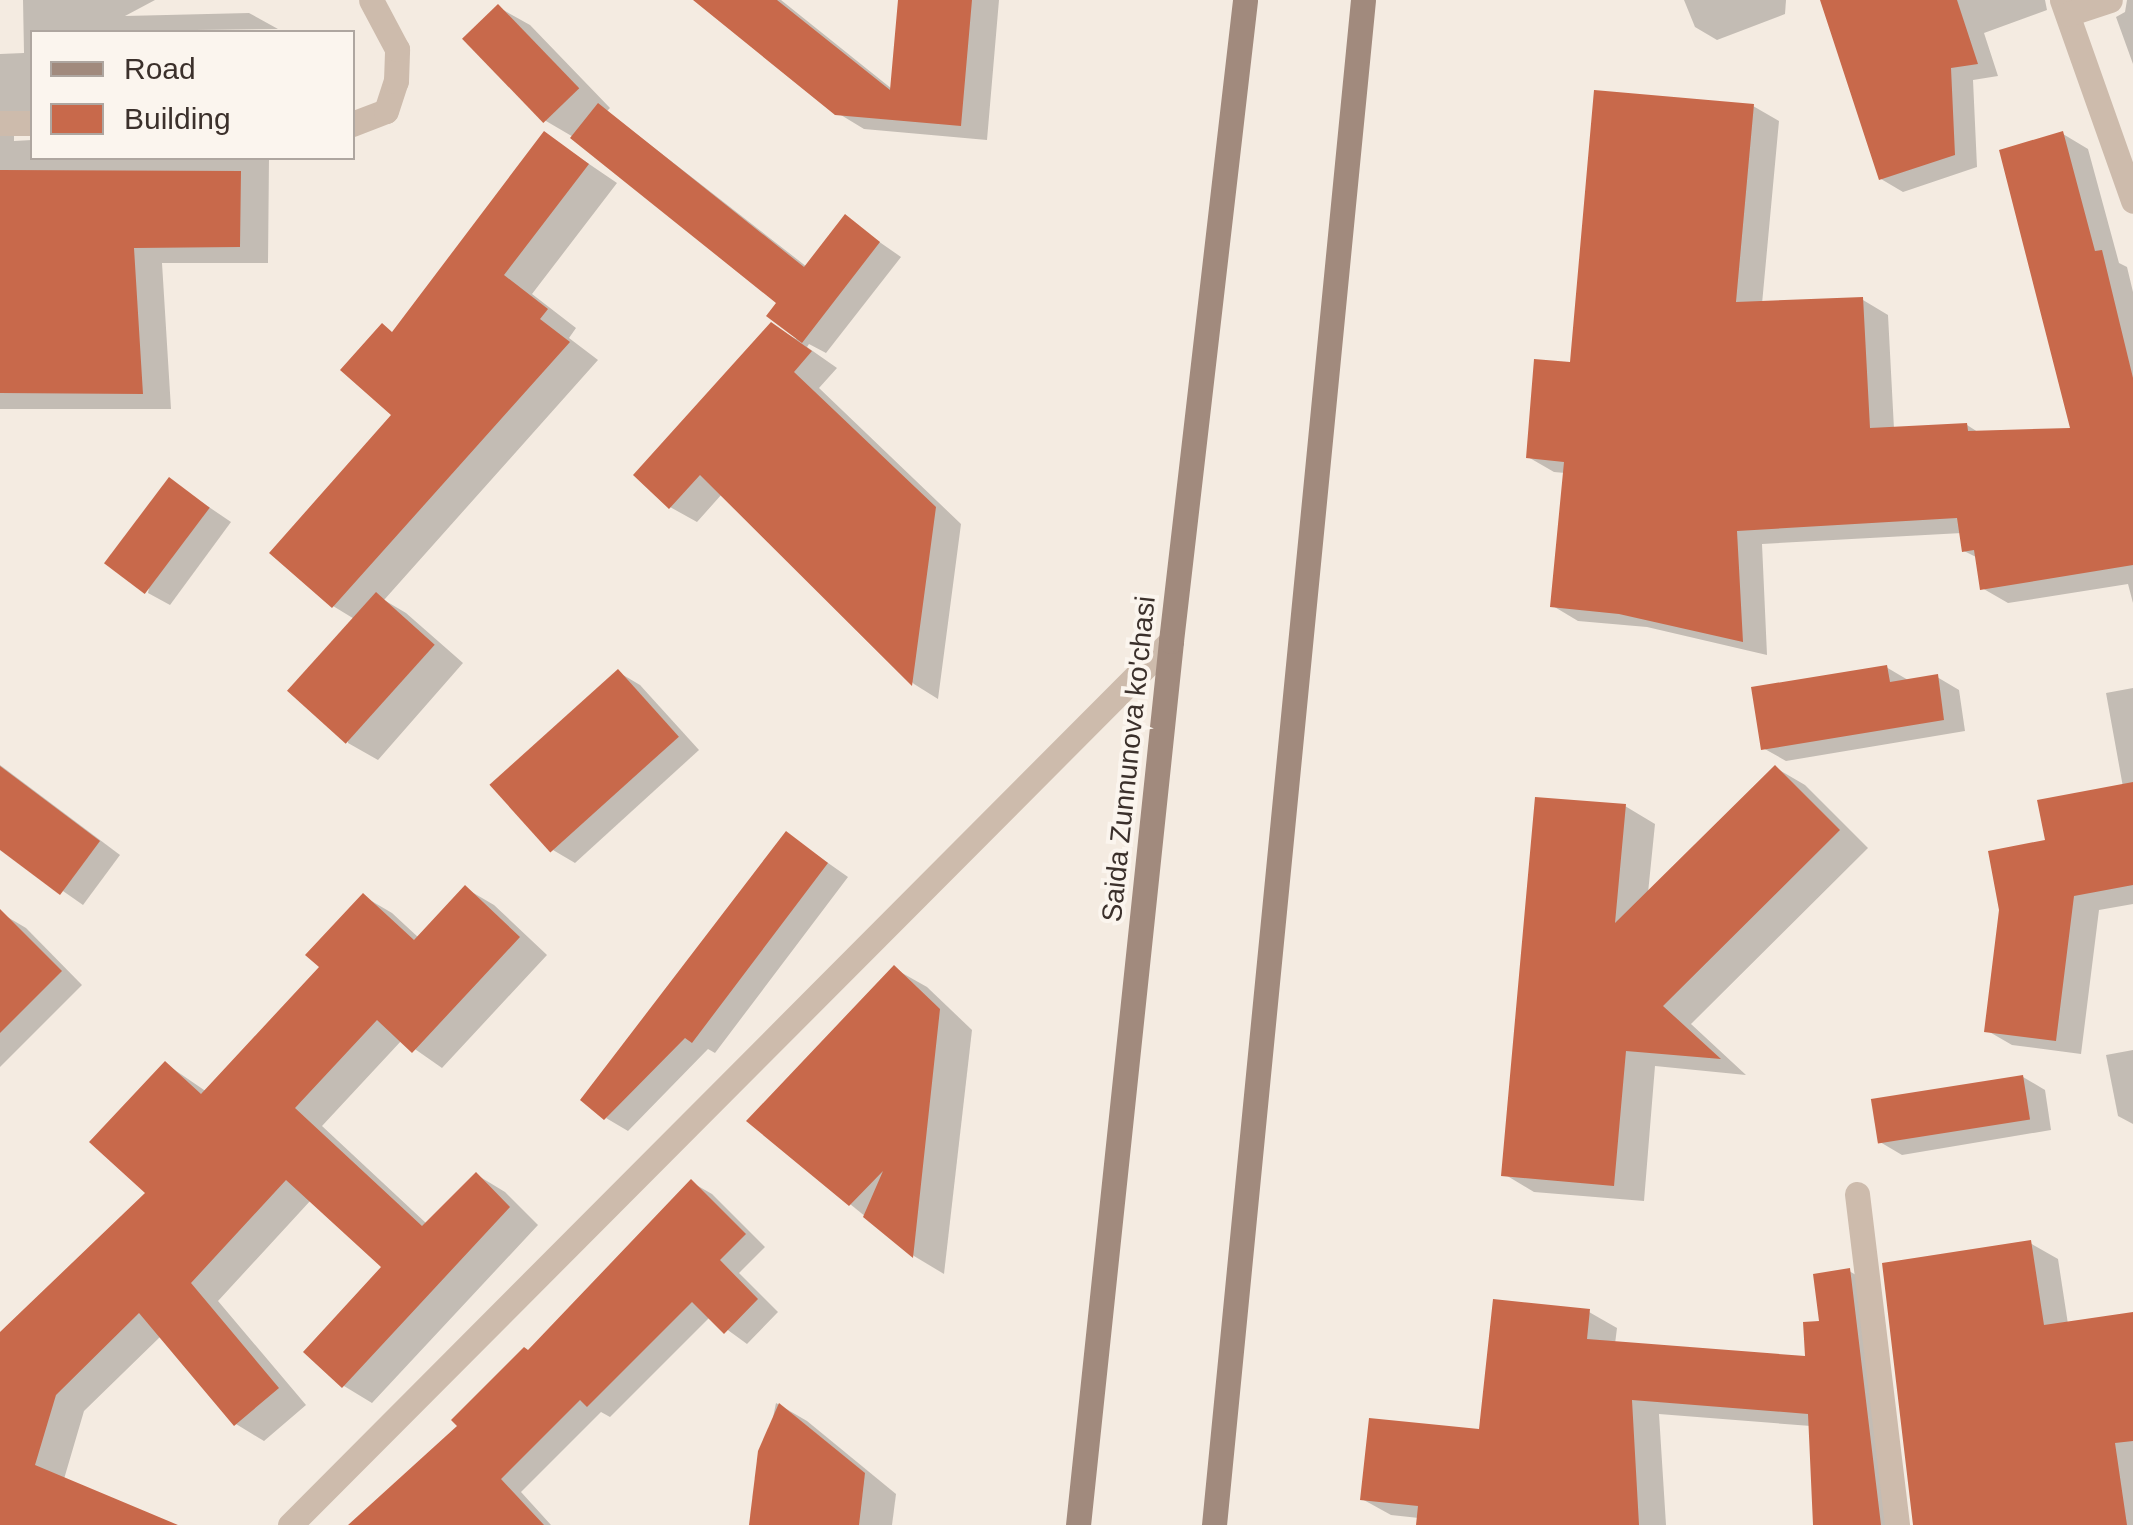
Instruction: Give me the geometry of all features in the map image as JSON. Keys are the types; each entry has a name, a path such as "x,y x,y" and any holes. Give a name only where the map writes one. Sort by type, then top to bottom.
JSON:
{"main road":[{"name":"Saida Zunnunova ko'chasi","path":"1078,1525 1171,641 1246,0"},
{"path":"1214,1525 1362,0"}],"street":[{"path":"355,123 386,111 396,81 396,49 371,0"},
{"path":"2110,0 2065,7 2133,202"},
{"path":"0,123 30,123"},
{"path":"290,1525 1171,641"},
{"path":"1857,1194 1898,1525"}],"building":[{"path":"693,0 777,0 890,90 898,0 972,0 961,126 835,115"},
{"path":"1820,0 1957,0 1978,64 1951,68 1955,155 1879,180"},
{"path":"498,4 579,88 543,123 462,39"},
{"path":"1594,90 1754,104 1736,302 1863,297 1870,428 1967,423 1968,431 2070,428 1999,150 2063,131 2095,251 2102,250 2133,378 2133,565 1980,590 1974,550 1962,552 1957,518 1737,531 1743,642 1619,614 1550,607 1564,462 1526,458 1534,359 1570,362"},
{"path":"598,103 804,267 845,214 880,242 802,343 766,316 776,303 570,138"},
{"path":"544,131 589,164 504,275 548,309 540,319 570,342 332,608 269,553 391,415 340,370 382,323 392,332"},
{"path":"0,170 241,171 240,247 134,248 143,394 0,393"},
{"path":"771,322 812,351 794,372 936,507 912,686 700,475 669,509 633,475"},
{"path":"169,477 210,508 145,594 104,563"},
{"path":"376,592 435,645 346,744 287,691"},
{"path":"1887,665 1890,682 1938,674 1944,720 1761,750 1751,687"},
{"path":"618,669 679,737 550,852 489,785"},
{"path":"1775,765 1840,830 1663,1006 1721,1059 1626,1051 1614,1186 1501,1176 1535,797 1626,804 1615,923"},
{"path":"0,766 100,841 60,895 0,850"},
{"path":"2133,782 2133,885 2074,896 2056,1041 1984,1032 1999,910 1988,851 2045,840 2037,800"},
{"path":"786,831 828,863 692,1043 685,1038 604,1120 580,1100"},
{"path":"465,885 520,937 412,1053 377,1020 295,1108 422,1226 476,1172 510,1207 342,1388 303,1352 381,1267 286,1180 191,1283 279,1388 234,1426 139,1313 56,1395 35,1465 178,1525 0,1525 0,1332 145,1193 89,1142 165,1061 201,1094 319,967 305,955 363,893 414,940"},
{"path":"0,909 62,971 0,1033"},
{"path":"894,965 940,1009 913,1258 863,1217 883,1171 849,1206 746,1121"},
{"path":"2023,1075 2030,1119 1878,1144 1871,1099"},
{"path":"691,1179 746,1234 720,1260 758,1299 724,1334 692,1302 587,1407 580,1400 501,1479 544,1525 348,1525 457,1426 451,1420 524,1347 528,1350"},
{"path":"2031,1240 2044,1325 2133,1312 2133,1441 2115,1443 2127,1525 1913,1525 1882,1263"},
{"path":"1850,1268 1881,1525 1813,1525 1808,1414 1632,1400 1639,1525 1416,1525 1418,1506 1360,1500 1369,1418 1479,1429 1493,1299 1590,1309 1587,1339 1805,1356 1803,1322 1819,1321 1813,1274"},
{"path":"779,1403 865,1473 859,1525 749,1525 758,1451"}]}
